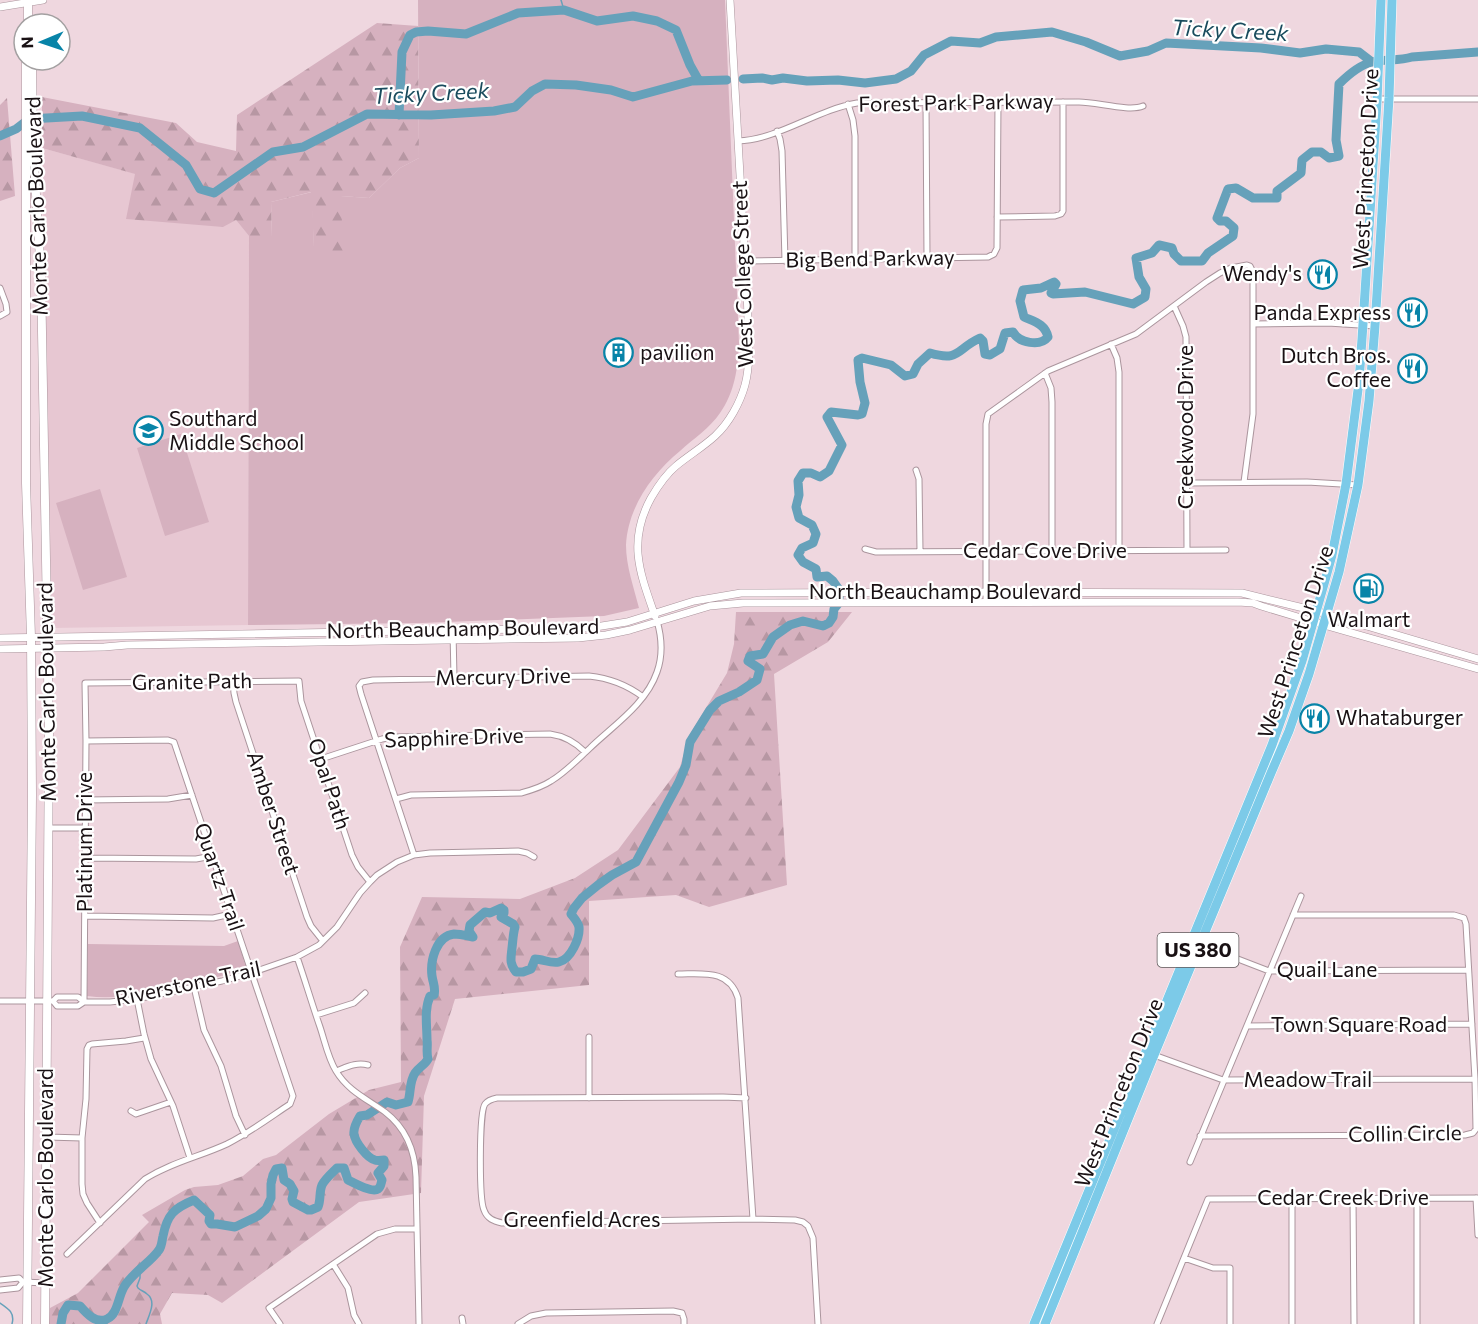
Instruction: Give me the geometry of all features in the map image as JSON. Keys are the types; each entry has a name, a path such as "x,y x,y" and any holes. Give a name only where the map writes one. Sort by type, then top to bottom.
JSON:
{"highway":[{"name":"West Princeton Drive","path":"1034,1324 1150,1053 1249,813 1302,662 1332,555 1346,484 1359,382 1381,0"},
{"name":"West Princeton Drive","path":"1249,813 1289,731 1309,674 1344,552 1358,485 1369,401 1375,326 1389,98 1392,0"},
{"name":"West Princeton Drive","path":"1045,1324 1150,1053"}],"main road":[{"name":"Monte Carlo Boulevard","path":"27,72 30,145 26,483 31,637 32,795 25,1282 27,1324"},
{"name":"Monte Carlo Boulevard","path":"29,90 31,72"},
{"name":"Monte Carlo Boulevard","path":"30,145 41,286 49,730 50,1001 45,1324"}],"street":[{"path":"0,7 43,0"},
{"name":"West College Street","path":"656,617 640,568 638,546 646,507 662,480 673,468 716,435 734,410 747,378 749,357 745,261 730,0"},
{"path":"1377,99 1478,99"},
{"name":"Forest Park Parkway","path":"738,141 761,138 836,107 865,102 1094,102 1134,108 1143,106"},
{"path":"926,102 927,258"},
{"path":"998,102 997,217 1055,216 1063,212 1063,102"},
{"path":"848,104 855,136 855,259"},
{"path":"777,131 782,151 784,261"},
{"name":"Big Bend Parkway","path":"745,261 988,257 994,254 997,248 997,217"},
{"path":"986,602 986,424 988,414 1045,373 1136,334 1220,273 1241,266 1251,266 1253,276 1253,414 1244,482"},
{"path":"0,288 7,312 0,316"},
{"name":"Creekwood Drive","path":"1174,306 1186,337 1186,550"},
{"path":"1253,324 1363,324 1375,326"},
{"path":"1111,344 1117,358 1119,372 1119,550"},
{"path":"1045,373 1051,388 1052,402 1052,551"},
{"path":"916,470 919,479 920,551"},
{"path":"1186,483 1307,482 1358,485"},
{"name":"Cedar Cove Drive","path":"865,549 876,552 1226,550"},
{"name":"North Beauchamp Boulevard","path":"0,649 591,637 630,630 705,598 741,593 1242,593 1327,614 1478,659"},
{"path":"1221,602 1223,598 1240,596 1242,593"},
{"name":"North Beauchamp Boulevard","path":"0,638 589,628 710,606 743,603 1221,602 1253,603 1478,669"},
{"path":"396,799 411,795 515,793 532,790 555,779 643,697 654,678 661,656 661,641 656,617"},
{"path":"453,631 454,678"},
{"path":"1439,658 1442,648"},
{"name":"Mercury Drive","path":"376,741 361,694 360,684 364,681 595,677 619,682 643,697"},
{"name":"Amber Street","path":"233,681 236,702 309,923 323,941"},
{"name":"Granite Path","path":"85,683 299,681"},
{"name":"Opal Path","path":"299,681 300,695 355,862 370,882"},
{"name":"Platinum Drive","path":"84,1002 85,683"},
{"name":"Sapphire Drive","path":"321,759 393,737 550,734 572,741 585,752"},
{"name":"Quartz Trail","path":"86,741 168,740 174,742 292,1096 290,1104 245,1135"},
{"path":"376,741 414,855"},
{"path":"86,800 168,799 192,795"},
{"path":"49,828 85,828"},
{"name":"Riverstone Trail","path":"0,1001 50,1001 57,997 78,997 84,1002 137,999 251,973 297,957 314,948 337,927 370,882 389,867 414,855 518,851 534,857"},
{"path":"85,858 196,859 212,856"},
{"path":"1190,1162 1301,896"},
{"path":"85,916 213,918 231,914"},
{"name":"Collin Circle","path":"1200,1136 1469,1135 1477,1127 1466,924 1462,916 1293,915"},
{"name":"Quail Lane","path":"1196,943 1269,971 1468,970"},
{"path":"297,957 336,1071 352,1090 393,1119 406,1137 414,1158 417,1183 419,1324"},
{"path":"678,974 716,975 726,979 734,987 740,1004 753,1219"},
{"path":"67,1254 132,1190 158,1170 245,1135 236,1116 221,1066 204,1030 194,987"},
{"path":"316,1015 354,1003 365,993"},
{"path":"137,999 144,1038 171,1102 190,1158"},
{"name":"Town Square Road","path":"1247,1026 1472,1024"},
{"path":"589,1037 589,1098"},
{"path":"100,1223 87,1203 82,1184 86,1056 89,1045 92,1044 144,1038"},
{"name":"Meadow Trail","path":"1150,1053 1223,1080 1475,1079"},
{"path":"336,1071 355,1064 368,1065"},
{"name":"Greenfield Acres","path":"746,1098 497,1098 489,1100 484,1105 482,1117 481,1193 484,1212 490,1219 502,1223 753,1219 799,1221 808,1226 813,1238 818,1324"},
{"path":"130,1111 136,1114 171,1102"},
{"path":"47,1137 82,1138"},
{"path":"1292,1198 1292,1324"},
{"path":"1353,1198 1354,1324"},
{"path":"1417,1198 1417,1324"},
{"path":"1477,1198 1478,1235"},
{"name":"Cedar Creek Drive","path":"1184,1258 1208,1199 1477,1198"},
{"path":"280,1324 269,1308 373,1236 395,1229 417,1229"},
{"path":"1157,1324 1184,1258 1213,1268 1230,1268 1230,1324"},
{"path":"333,1264 348,1288 354,1315 359,1324"},
{"path":"0,1280 19,1278 25,1282 45,1283"},
{"path":"0,1290 18,1288 25,1282"},
{"path":"518,1324 536,1315 551,1312 676,1311 682,1313 684,1324"}],"shaded area":[{"name":"Southard Middle School","path":"42,148 136,174 127,219 236,220 249,236 248,625 52,628"}],"green space":[{"path":"418,0 725,0 739,343 735,379 729,397 716,418 660,470 643,492 631,518 626,553 639,608 604,616 422,623 248,625 249,236 272,236 271,202 312,192 314,247 341,196 369,198 400,168 419,158"},
{"path":"377,23 418,26 419,158 400,168 369,198 341,196 343,253 314,247 311,192 271,202 272,237 249,236 236,220 223,227 126,219 135,174 42,148 42,97 176,123 197,142 236,151 237,115"},
{"path":"7,98 15,196 0,201 0,105"},
{"path":"181,434 209,522 165,536 137,448"},
{"path":"100,489 127,577 83,590 56,503"},
{"path":"736,612 852,612 828,642 774,674 787,885 709,907 676,895 589,901 589,985 455,999 424,1096 421,1193 359,1202 222,1303 208,1295 172,1293 160,1314 162,1324 49,1324 50,1308 78,1293 149,1222 142,1215 185,1190 218,1185 243,1176 263,1159 276,1155 329,1114 369,1090 401,1082 400,947 422,897 520,899 575,878 618,850 680,767 689,736 727,673 734,644"},
{"path":"238,941 246,968 205,980 144,993 110,997 87,996 88,944 224,946"}],"waterway":[{"path":"561,0 564,10"},
{"path":"399,115 402,52 410,35 428,31 466,34 518,13 564,10 597,21 633,16 657,21 676,30 699,81"},
{"name":"Ticky Creek","path":"743,79 783,78 865,83 896,79 911,71 924,55 951,41 980,43 996,37 1052,32 1086,42 1120,56 1148,51 1166,43 1261,48 1300,53 1326,49 1359,52 1372,62"},
{"path":"61,1324 63,1313 68,1305 80,1306 95,1319 103,1320 111,1317 127,1282 160,1248 169,1217 176,1209 194,1200 210,1215 211,1224 235,1227 258,1216 266,1209 271,1198 271,1184 276,1169 282,1168 284,1180 294,1191 293,1202 308,1210 318,1207 322,1185 337,1168 344,1168 348,1180 354,1183 372,1190 379,1188 382,1180 378,1173 384,1166 384,1160 372,1159 365,1153 355,1137 355,1127 360,1116 367,1115 387,1102 396,1105 408,1102 413,1076 428,1059 426,1012 430,996 435,992 432,963 439,944 443,939 454,934 473,937 469,931 470,925 485,912 490,913 501,908 504,910 501,917 515,927 511,960 516,972 531,969 535,959 559,962 567,957 574,948 579,932 578,923 571,914 574,908 598,885 636,862 679,782 686,765 690,742 710,710 719,701 757,680 760,669 748,661 750,656 763,654 773,637 790,625 803,621 823,626 833,617 840,591 827,576 817,577 816,569 803,562 798,555 802,548 813,543 816,534 812,525 799,518 796,507 799,495 798,481 803,473 811,473 820,477 829,471 842,445 827,417 831,412 862,414 865,403 858,360 862,358 891,365 905,376 913,374 918,364 930,353 953,355 980,338 983,341 985,354 990,355 1000,349 1005,333 1013,332 1025,341 1040,342 1048,337 1047,333 1039,324 1024,317 1020,301 1023,290 1041,288 1054,282 1056,284 1051,293 1053,294 1085,292 1133,304 1145,297 1146,289 1139,277 1136,258 1152,253 1159,245 1172,248 1181,261 1202,261 1208,253 1233,236 1234,228 1226,221 1220,221 1217,218 1228,189 1236,188 1253,198 1277,198 1277,191 1301,173 1302,160 1312,152 1321,152 1329,158 1339,156 1336,140 1339,84 1354,71 1377,61 1478,52"},
{"name":"Ticky Creek","path":"0,136 16,129 29,119 82,116 140,128 186,165 200,189 214,193 273,152 303,147 367,114 431,115 494,111 515,107 532,91 545,84 576,85 611,90 633,97 692,81 727,80"},
{"path":"140,1269 137,1286 151,1300 146,1324"},
{"path":"0,1303 13,1317 12,1324"},
{"path":"105,1320 107,1324"}],"place":[{"name":"Wendy's","path":"1323,274"},
{"name":"Panda Express","path":"1412,313"},
{"name":"pavilion","path":"619,353"},
{"name":"Dutch Bros. Coffee","path":"1412,368"},
{"name":"Southard Middle School","path":"148,431"},
{"name":"Walmart","path":"1369,589"},
{"name":"Whataburger","path":"1315,718"}]}
